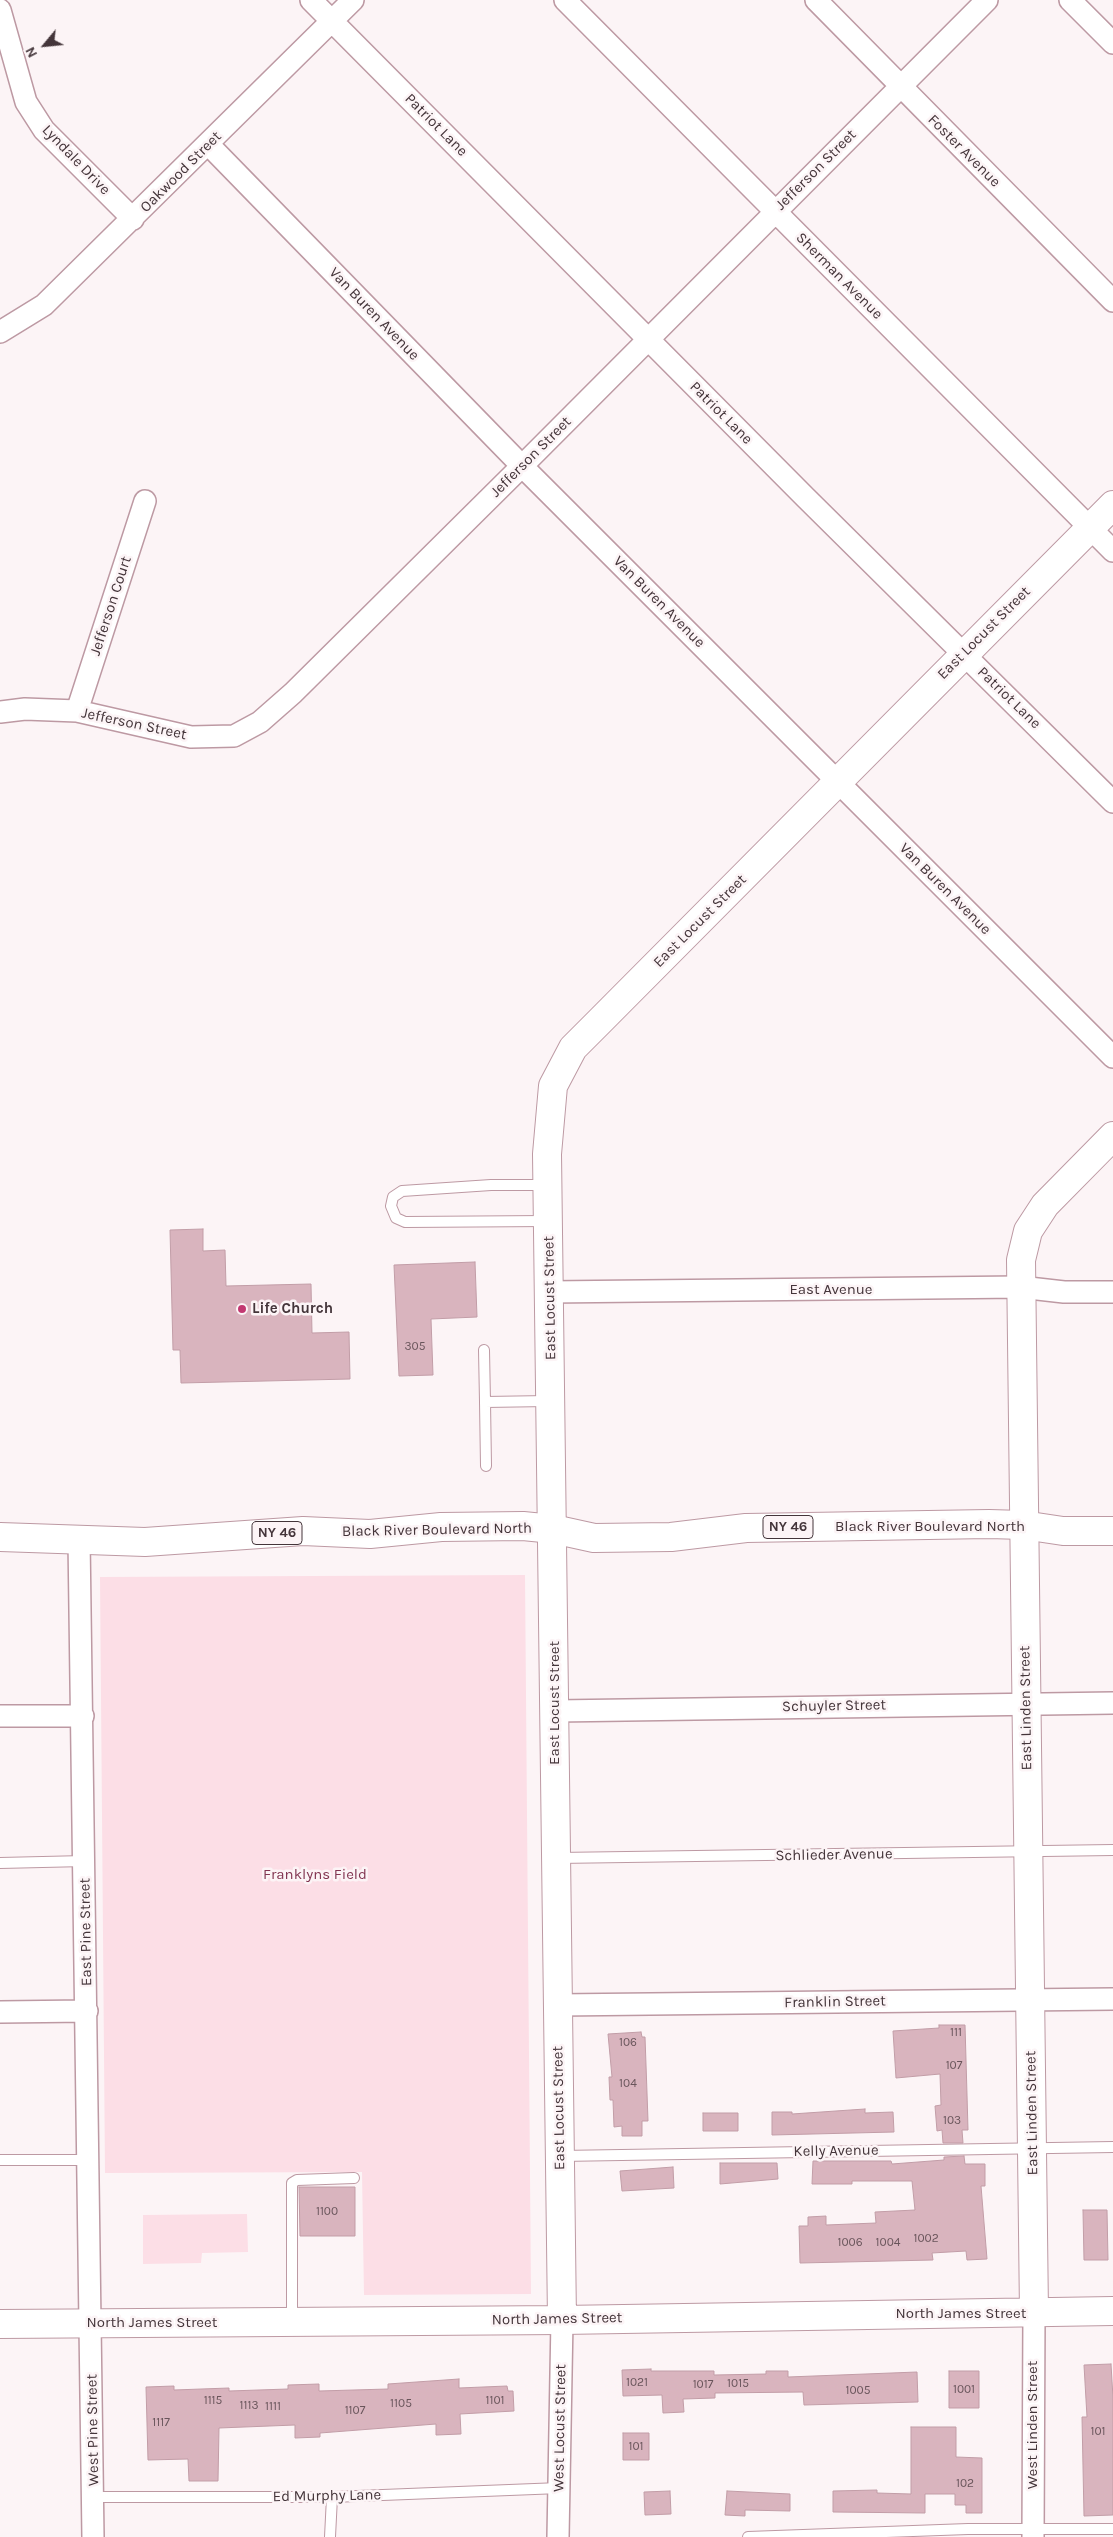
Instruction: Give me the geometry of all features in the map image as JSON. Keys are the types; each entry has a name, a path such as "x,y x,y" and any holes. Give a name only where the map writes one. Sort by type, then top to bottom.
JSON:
{"street":[{"name":"Patriot Lane","path":"311,0 1113,802"},
{"name":"Oakwood Street","path":"0,332 44,305 134,219 352,0"},
{"name":"Sherman Avenue","path":"565,0 1113,551"},
{"name":"Foster Avenue","path":"816,0 1113,301"},
{"name":"Jefferson Street","path":"0,712 25,709 77,711 191,737 234,736 260,722 293,694 987,0"},
{"path":"1070,0 1113,43"},
{"name":"Lyndale Drive","path":"0,10 26,102 44,130 134,219"},
{"name":"Van Buren Avenue","path":"208,144 522,466 1113,1057"},
{"name":"Jefferson Court","path":"77,711 145,501"},
{"name":"East Locust Street","path":"562,2320 554,1529 548,1221 550,1102 552,1086 573,1048 839,782 963,653 1113,505"},
{"name":"East Linden Street","path":"1034,2313 1021,1260 1028,1231 1045,1205 1113,1136"},
{"name":"East Avenue","path":"550,1292 1020,1287 1064,1292 1113,1292"},
{"name":"Black River Boulevard North","path":"0,1537 145,1542 303,1531 370,1534 450,1527 523,1526 554,1529 594,1538 671,1537 746,1528 989,1524 1023,1525 1063,1531 1113,1531"},
{"name":"East Pine Street","path":"79,1539 91,2324"},
{"name":"Schuyler Street","path":"556,1711 1113,1703"},
{"path":"0,1716 83,1716"},
{"name":"Franklin Street","path":"558,2005 1113,1999"},
{"path":"0,2012 87,2011"},
{"name":"North James Street","path":"0,2324 562,2320 794,2314 1113,2311"},
{"name":"West Linden Street","path":"1033,2533 1034,2313"},
{"name":"West Locust Street","path":"558,2537 562,2320"},
{"name":"West Pine Street","path":"91,2324 93,2537"}],"lane":[{"path":"548,1186 491,1186 402,1191 394,1196 391,1206 396,1218 406,1222 548,1221"},
{"path":"484,1350 486,1466"},
{"path":"485,1402 551,1401"},
{"name":"Schlieder Avenue","path":"556,1858 1113,1850"},
{"path":"0,1863 85,1861"},
{"name":"Kelly Avenue","path":"559,2156 1113,2147"},
{"path":"0,2160 89,2160"},
{"path":"292,2322 292,2183 298,2180 354,2178"},
{"name":"Ed Murphy Lane","path":"94,2497 332,2497 560,2488"},
{"path":"330,2537 332,2497"},
{"path":"748,2537 1033,2533 1113,2529"}],"green space":[{"name":"Franklyns Field","path":"525,1575 531,2294 364,2295 362,2172 105,2173 100,1577"},
{"path":"247,2214 248,2252 202,2253 201,2263 143,2264 143,2215"}],"building":[{"name":"Life Church","path":"203,1229 203,1251 225,1250 226,1286 311,1284 312,1333 349,1332 350,1379 181,1383 180,1350 173,1350 170,1230"},
{"path":"475,1262 477,1317 431,1319 433,1375 399,1376 394,1265"},
{"path":"939,2025 965,2025 968,2130 962,2130 963,2143 943,2143 942,2130 937,2131 935,2106 941,2105 940,2074 896,2078 893,2031 939,2028"},
{"path":"641,2032 642,2037 645,2037 648,2121 642,2121 642,2136 622,2136 622,2126 614,2127 613,2100 610,2100 609,2077 612,2077 608,2034"},
{"path":"865,2109 865,2113 893,2112 894,2132 772,2135 772,2112 792,2112 792,2114"},
{"path":"703,2113 738,2113 738,2131 703,2131"},
{"path":"964,2156 965,2164 985,2164 985,2186 981,2186 987,2259 967,2260 966,2251 932,2253 933,2260 800,2263 799,2226 808,2226 808,2217 826,2216 826,2225 876,2223 875,2212 915,2210 912,2181 852,2181 852,2184 812,2184 813,2161 891,2161 892,2164 944,2160 944,2157"},
{"path":"720,2163 777,2163 778,2179 720,2184"},
{"path":"673,2167 674,2188 622,2191 620,2171"},
{"path":"299,2187 355,2187 355,2236 300,2236"},
{"path":"1083,2210 1107,2210 1108,2260 1084,2260"},
{"path":"1111,2364 1113,2398 1113,2515 1084,2516 1082,2417 1087,2417 1084,2365"},
{"path":"651,2369 651,2371 714,2371 714,2375 766,2374 766,2371 788,2371 788,2377 917,2372 918,2402 804,2405 803,2392 715,2393 715,2398 683,2399 684,2412 663,2413 662,2395 623,2396 622,2370"},
{"path":"949,2371 979,2371 979,2408 949,2408"},
{"path":"459,2379 459,2388 507,2386 508,2391 513,2391 514,2411 460,2414 461,2434 436,2435 436,2424 320,2433 320,2437 295,2438 295,2425 219,2428 218,2481 189,2481 188,2459 148,2460 146,2387 174,2386 174,2390 229,2388 229,2391 288,2389 288,2385 319,2384 319,2391 388,2389 388,2384"},
{"path":"911,2427 956,2427 956,2457 982,2458 982,2513 966,2513 966,2505 955,2505 955,2494 925,2494 925,2513 833,2512 833,2491 877,2490 877,2493 911,2494"},
{"path":"623,2433 649,2433 649,2460 623,2460"},
{"path":"670,2491 671,2514 645,2515 644,2492"},
{"path":"727,2491 790,2494 790,2511 745,2510 745,2516 725,2515"}],"place":[{"name":"Life Church","path":"242,1309"}]}
